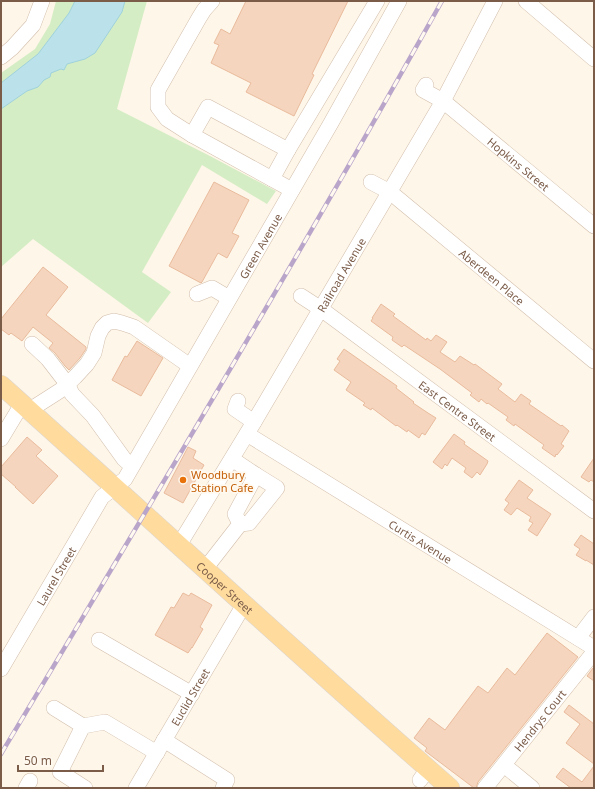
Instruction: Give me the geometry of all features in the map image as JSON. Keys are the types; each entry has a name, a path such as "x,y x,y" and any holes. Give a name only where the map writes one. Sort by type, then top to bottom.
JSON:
{"main road":[{"name":"Cooper Street","path":"1,385 179,545 424,774 450,788"}],"street":[{"path":"1,57 12,48 32,25 42,1"},
{"path":"272,179 377,1"},
{"name":"Railroad Avenue","path":"179,545 251,428 443,101 495,1"},
{"name":"Green Avenue","path":"115,487 125,479 292,190 396,2"},
{"path":"535,4 594,59"},
{"path":"209,5 189,35 158,90 158,107 167,119 292,190"},
{"name":"Hopkins Street","path":"426,85 423,90 443,101 594,226"},
{"path":"192,134 208,107 288,150"},
{"name":"Aberdeen Place","path":"371,182 390,192 594,361"},
{"path":"197,294 212,288 229,298"},
{"name":"East Centre Street","path":"301,296 321,309 594,511"},
{"path":"1,439 26,408 36,406 68,385 87,364 94,353 98,336 102,328 107,323 114,321 134,326 190,366"},
{"path":"32,344 48,359 68,385 72,394 92,416 124,459 132,466"},
{"name":"Curtis Avenue","path":"238,401 235,409 251,428 594,648"},
{"path":"205,569 240,524 249,523 277,488 232,459"},
{"path":"240,524 235,514 256,475"},
{"name":"Laurel Street","path":"1,669 102,497 115,487"},
{"name":"Euclid Street","path":"141,786 161,746 239,613 245,606"},
{"path":"578,638 594,616"},
{"path":"99,640 192,694"},
{"name":"Hendrys Court","path":"485,788 594,652"},
{"path":"54,708 83,726 105,722 161,746 227,780 223,788"},
{"path":"83,726 60,772 85,788"},
{"path":"504,765 532,788"}],"green space":[{"path":"56,1 147,1 117,109 276,191 267,204 202,165 142,272 171,292 148,323 33,239 1,267 1,73 35,49 50,24"}],"water":[{"path":"75,1 125,1 122,12 95,53 85,59 67,64 64,70 61,69 51,73 50,77 44,80 38,87 27,91 1,109 1,83 38,54 69,13"}],"building":[{"path":"246,1 348,1 312,74 314,75 294,116 246,92 251,83 211,63 219,45 214,43 221,29 230,34"},
{"path":"214,182 249,200 232,233 239,236 227,258 218,253 201,283 169,266"},
{"path":"43,267 68,287 46,315 86,347 80,358 69,370 49,348 53,343 33,327 22,341 11,333 9,335 1,329 1,319"},
{"path":"381,304 395,314 393,316 426,340 427,338 431,341 436,335 447,342 440,352 455,362 460,356 474,365 475,364 502,384 498,389 515,402 521,394 531,401 529,404 569,431 561,444 564,446 557,455 556,454 555,457 542,448 544,445 515,424 514,426 506,420 508,417 488,403 487,404 481,399 479,402 470,395 472,393 440,369 404,345 402,347 392,340 393,337 371,321"},
{"path":"137,341 163,358 141,396 112,380 125,356 127,357"},
{"path":"344,349 397,386 396,388 414,402 413,403 436,418 425,435 422,433 419,438 408,430 407,432 397,425 396,426 372,408 371,410 363,405 365,403 346,390 351,382 334,370 340,361 337,359"},
{"path":"454,434 465,442 464,444 488,461 480,475 477,472 472,478 464,472 466,468 452,458 447,466 445,464 442,469 433,462"},
{"path":"27,437 42,450 36,456 58,476 33,504 1,474 1,467"},
{"name":"Woodbury Station Cafe","path":"188,447 196,451 193,458 204,465 183,503 164,493"},
{"path":"594,458 594,482 591,480 589,482 581,477"},
{"path":"519,480 533,490 527,498 551,514 537,536 528,530 533,523 529,521 531,517 517,508 511,515 504,510 509,503 505,500"},
{"path":"581,535 594,544 594,565 576,555 580,549 574,545"},
{"path":"183,593 189,596 191,593 212,605 200,627 203,629 188,653 155,635 171,607 174,608"},
{"path":"547,633 578,657 478,782 476,788 474,788 425,751 427,748 414,738 429,718 445,730 478,686 488,693 507,668 515,675"},
{"path":"593,668 594,669 594,681 587,676"},
{"path":"569,705 594,724 594,764 566,743 580,724 564,712"},
{"path":"594,766 594,788 571,788 556,777 563,768 582,782"}],"railway":[{"path":"1,754 169,473 334,191 442,1"}],"place":[{"name":"Woodbury Station Cafe","path":"183,480"}]}
